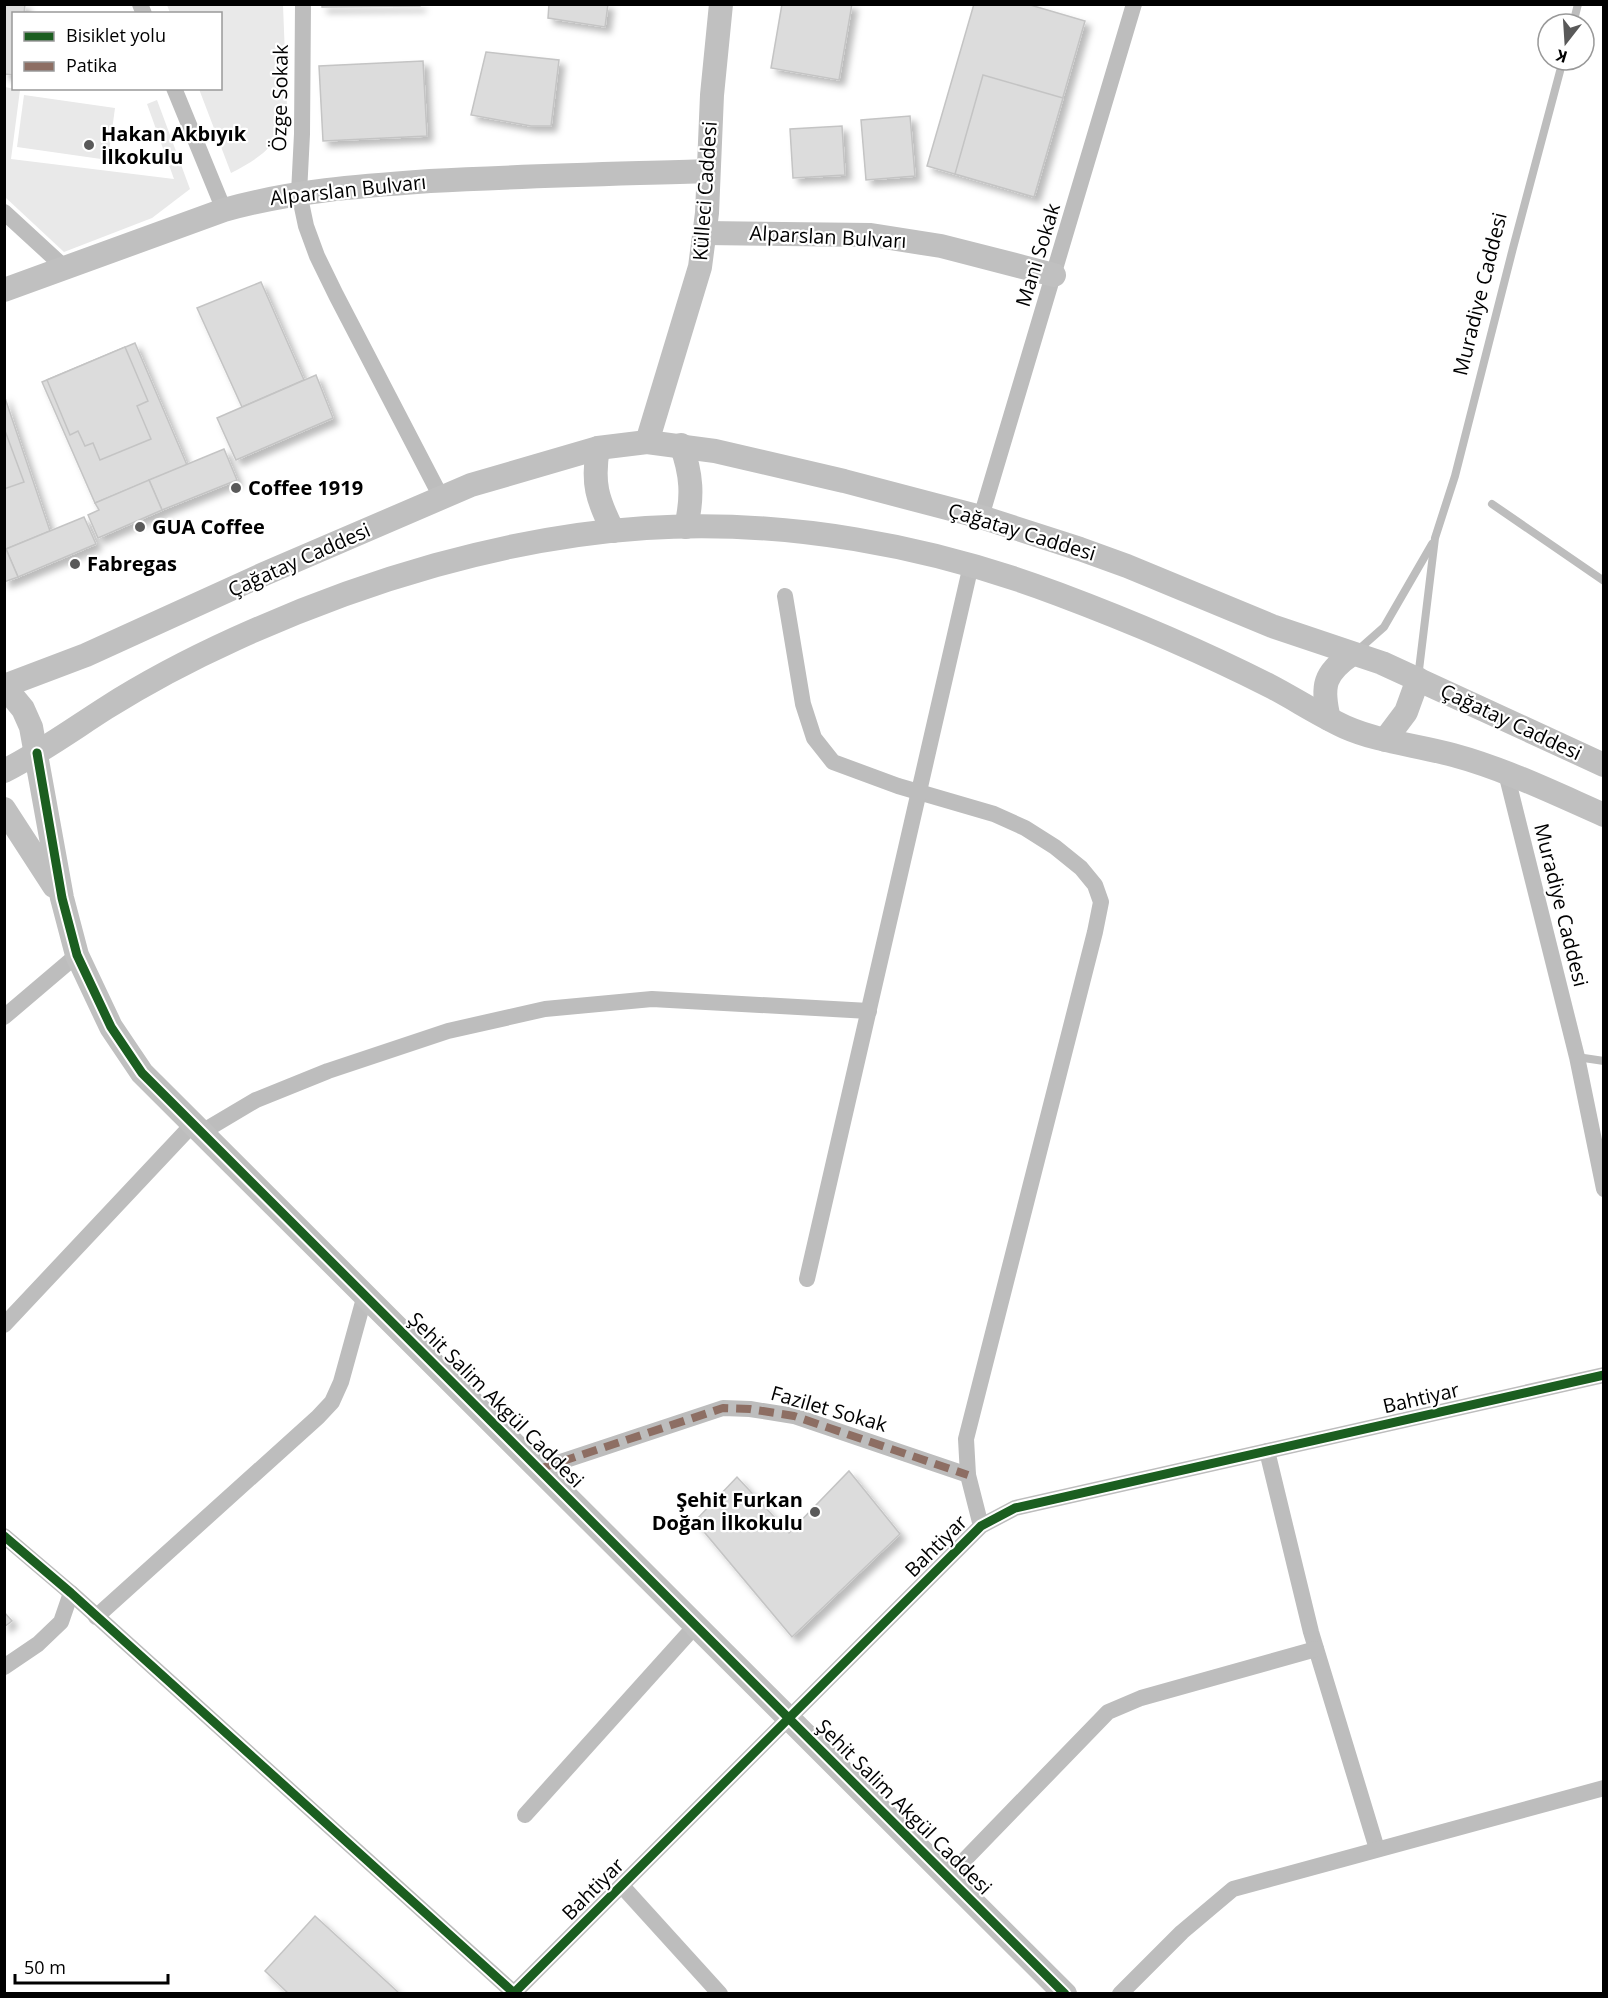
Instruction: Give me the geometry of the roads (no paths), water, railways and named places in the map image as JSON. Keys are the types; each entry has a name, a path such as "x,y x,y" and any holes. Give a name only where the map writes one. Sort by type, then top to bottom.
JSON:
{"main road":[{"name":"Külleci Caddesi","path":"647,442 700,267 705,233 713,83 721,4"},
{"name":"Alparslan Bulvarı","path":"4,290 224,210 258,200 299,193 478,178 708,171"},
{"name":"Alparslan Bulvarı","path":"705,233 871,235 941,246 1054,275"},
{"name":"Çağatay Caddesi","path":"37,753 29,719 5,686 86,655 441,497 508,473 598,448 647,442 681,446 778,465 981,517 1108,559 1272,626 1382,663 1604,765"},
{"path":"681,446 688,465 692,491 686,527"},
{"path":"598,448 594,477 603,510 613,531"},
{"path":"4,771 189,661 232,640 333,598 492,551 613,531 686,527 791,531 846,538 971,565 1059,594 1180,644 1272,687 1357,732 1450,754 1506,772 1604,816"},
{"path":"1329,718 1324,693 1326,682 1330,672 1352,654"},
{"name":"Çağatay Caddesi","path":"1384,740 1406,712 1418,679"},
{"name":"Şehit Salim Akgül Caddesi","path":"37,753 62,898 77,955 111,1027 141,1073 1065,1994"},
{"name":"Şehit Salim Akgül Caddesi","path":"4,809 62,898"}],"street":[{"name":"Özge Sokak","path":"303,4 299,193 306,226 317,256 441,497"},
{"name":"Mani Sokak","path":"981,517 1134,4"},
{"path":"175,90 224,210"},
{"path":"4,213 65,268"},
{"path":"807,1279 971,565"},
{"path":"785,596 803,704 814,738 833,762 920,792 994,814 1025,828 1056,847 1081,868 1095,885 1101,902 966,1439 968,1475 981,1526"},
{"name":"Muradiye Caddesi","path":"1506,772 1577,1057 1604,1189"},
{"path":"4,1017 77,955"},
{"path":"4,1325 198,1128 256,1100 328,1071 448,1030 545,1009 652,999 869,1011"},
{"path":"96,1617 332,1402 341,1382 365,1295"},
{"name":"Bahtiyar","path":"514,1994 981,1526 1014,1508 1604,1375"},
{"name":"Fazilet Sokak","path":"539,1469 723,1408 750,1409 794,1416 968,1475"},
{"path":"1267,1451 1316,1648 1377,1849"},
{"path":"4,1536 514,1994"},
{"path":"4,1667 39,1644 61,1622 70,1593"},
{"path":"525,1815 696,1625"},
{"path":"948,1876 1108,1712 1141,1698 1316,1648"},
{"path":"1120,1994 1182,1932 1233,1889 1604,1788"},
{"path":"621,1886 720,1994"}],"lane":[{"name":"Muradiye Caddesi","path":"1418,679 1436,538 1455,476 1512,248 1560,72"},
{"path":"1492,504 1604,581"},
{"name":"Muradiye Caddesi","path":"1352,654 1364,647 1384,627 1436,538"},
{"path":"1577,1057 1604,1061"}],"place":[{"name":"Hakan Akbıyık İlkokulu","path":"89,145"},
{"name":"Coffee 1919","path":"236,488"},
{"name":"GUA Coffee","path":"140,527"},
{"name":"Fabregas","path":"75,564"},
{"name":"Şehit Furkan Doğan İlkokulu","path":"815,1512"}]}
